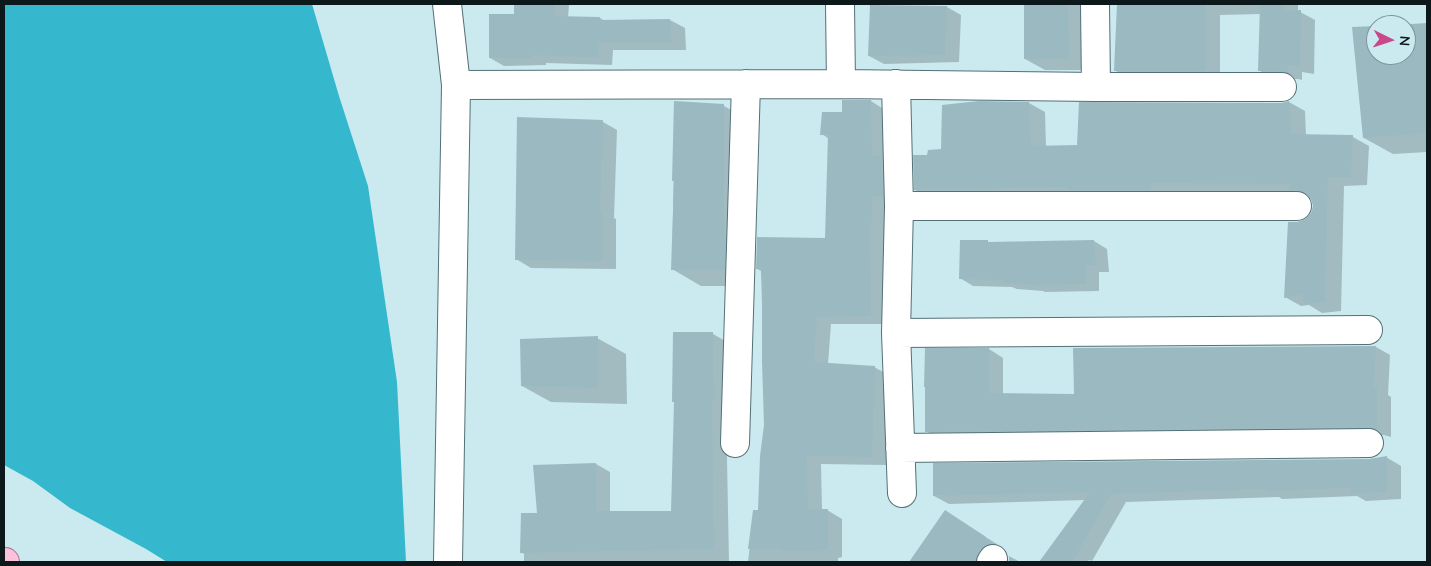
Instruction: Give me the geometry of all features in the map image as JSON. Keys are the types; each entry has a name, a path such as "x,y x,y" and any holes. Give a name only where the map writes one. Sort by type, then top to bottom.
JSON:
{"street":[{"path":"446,4 456,85 448,562"},
{"path":"840,4 841,84"},
{"path":"1095,4 1096,87"},
{"path":"736,443 746,84"},
{"path":"456,85 896,84 1282,87"},
{"path":"896,84 899,206 896,333 902,493"},
{"path":"899,206 1297,206"},
{"path":"896,333 1368,330"},
{"path":"900,448 1369,443"}],"water":[{"path":"4,4 312,4 368,186 397,382 406,562 167,562 70,508 33,481 4,465"}],"building":[{"path":"514,4 554,4 554,16 600,17 600,20 670,19 672,42 599,42 598,58 532,55 532,58 489,58 489,14 514,14"},
{"path":"1024,4 1068,4 1069,59 1024,59"},
{"path":"1117,4 1206,4 1206,71 1114,71"},
{"path":"1260,4 1284,4 1284,11 1301,10 1300,66 1288,65 1288,73 1282,71 1258,71"},
{"path":"870,5 947,6 945,55 868,56"},
{"path":"1427,23 1427,133 1363,138 1352,27 1366,26 1366,65 1416,65 1416,24"},
{"path":"842,100 871,100 872,156 882,156 883,196 872,196 872,223 870,223 871,316 817,317 814,362 875,366 872,457 807,456 808,509 828,509 828,550 781,551 781,549 748,549 753,510 758,510 760,456 764,425 761,269 756,269 757,237 825,238 828,135 820,135 822,112 842,112"},
{"path":"674,101 724,104 725,270 671,270"},
{"path":"979,101 1029,102 1031,146 1077,145 1079,102 1282,103 1289,101 1291,134 1353,135 1351,177 1328,177 1325,302 1305,304 1302,294 1284,298 1288,222 1297,222 1305,219 1311,213 1313,206 1311,199 1305,193 1289,190 1290,184 1151,183 1151,190 1067,190 1067,187 914,190 913,155 927,155 928,150 941,149 942,105"},
{"path":"517,117 603,120 600,210 602,210 602,261 515,260"},
{"path":"960,240 988,240 988,242 1094,240 1096,265 1086,265 1086,284 1031,285 1003,283 1003,280 959,279"},
{"path":"673,332 713,332 714,549 520,553 521,513 537,513 533,465 596,463 596,511 671,511 674,402 672,402"},
{"path":"598,336 598,388 521,386 520,339"},
{"path":"1376,346 1374,387 1377,387 1377,429 1369,427 925,432 925,348 989,348 989,393 1074,394 1073,348"},
{"path":"1387,456 1387,492 1350,494 1350,488 1111,494 1072,562 1039,562 1090,492 933,496 933,463 1369,459"},
{"path":"945,510 986,537 985,539 992,544 986,545 980,550 976,562 909,562"}]}
